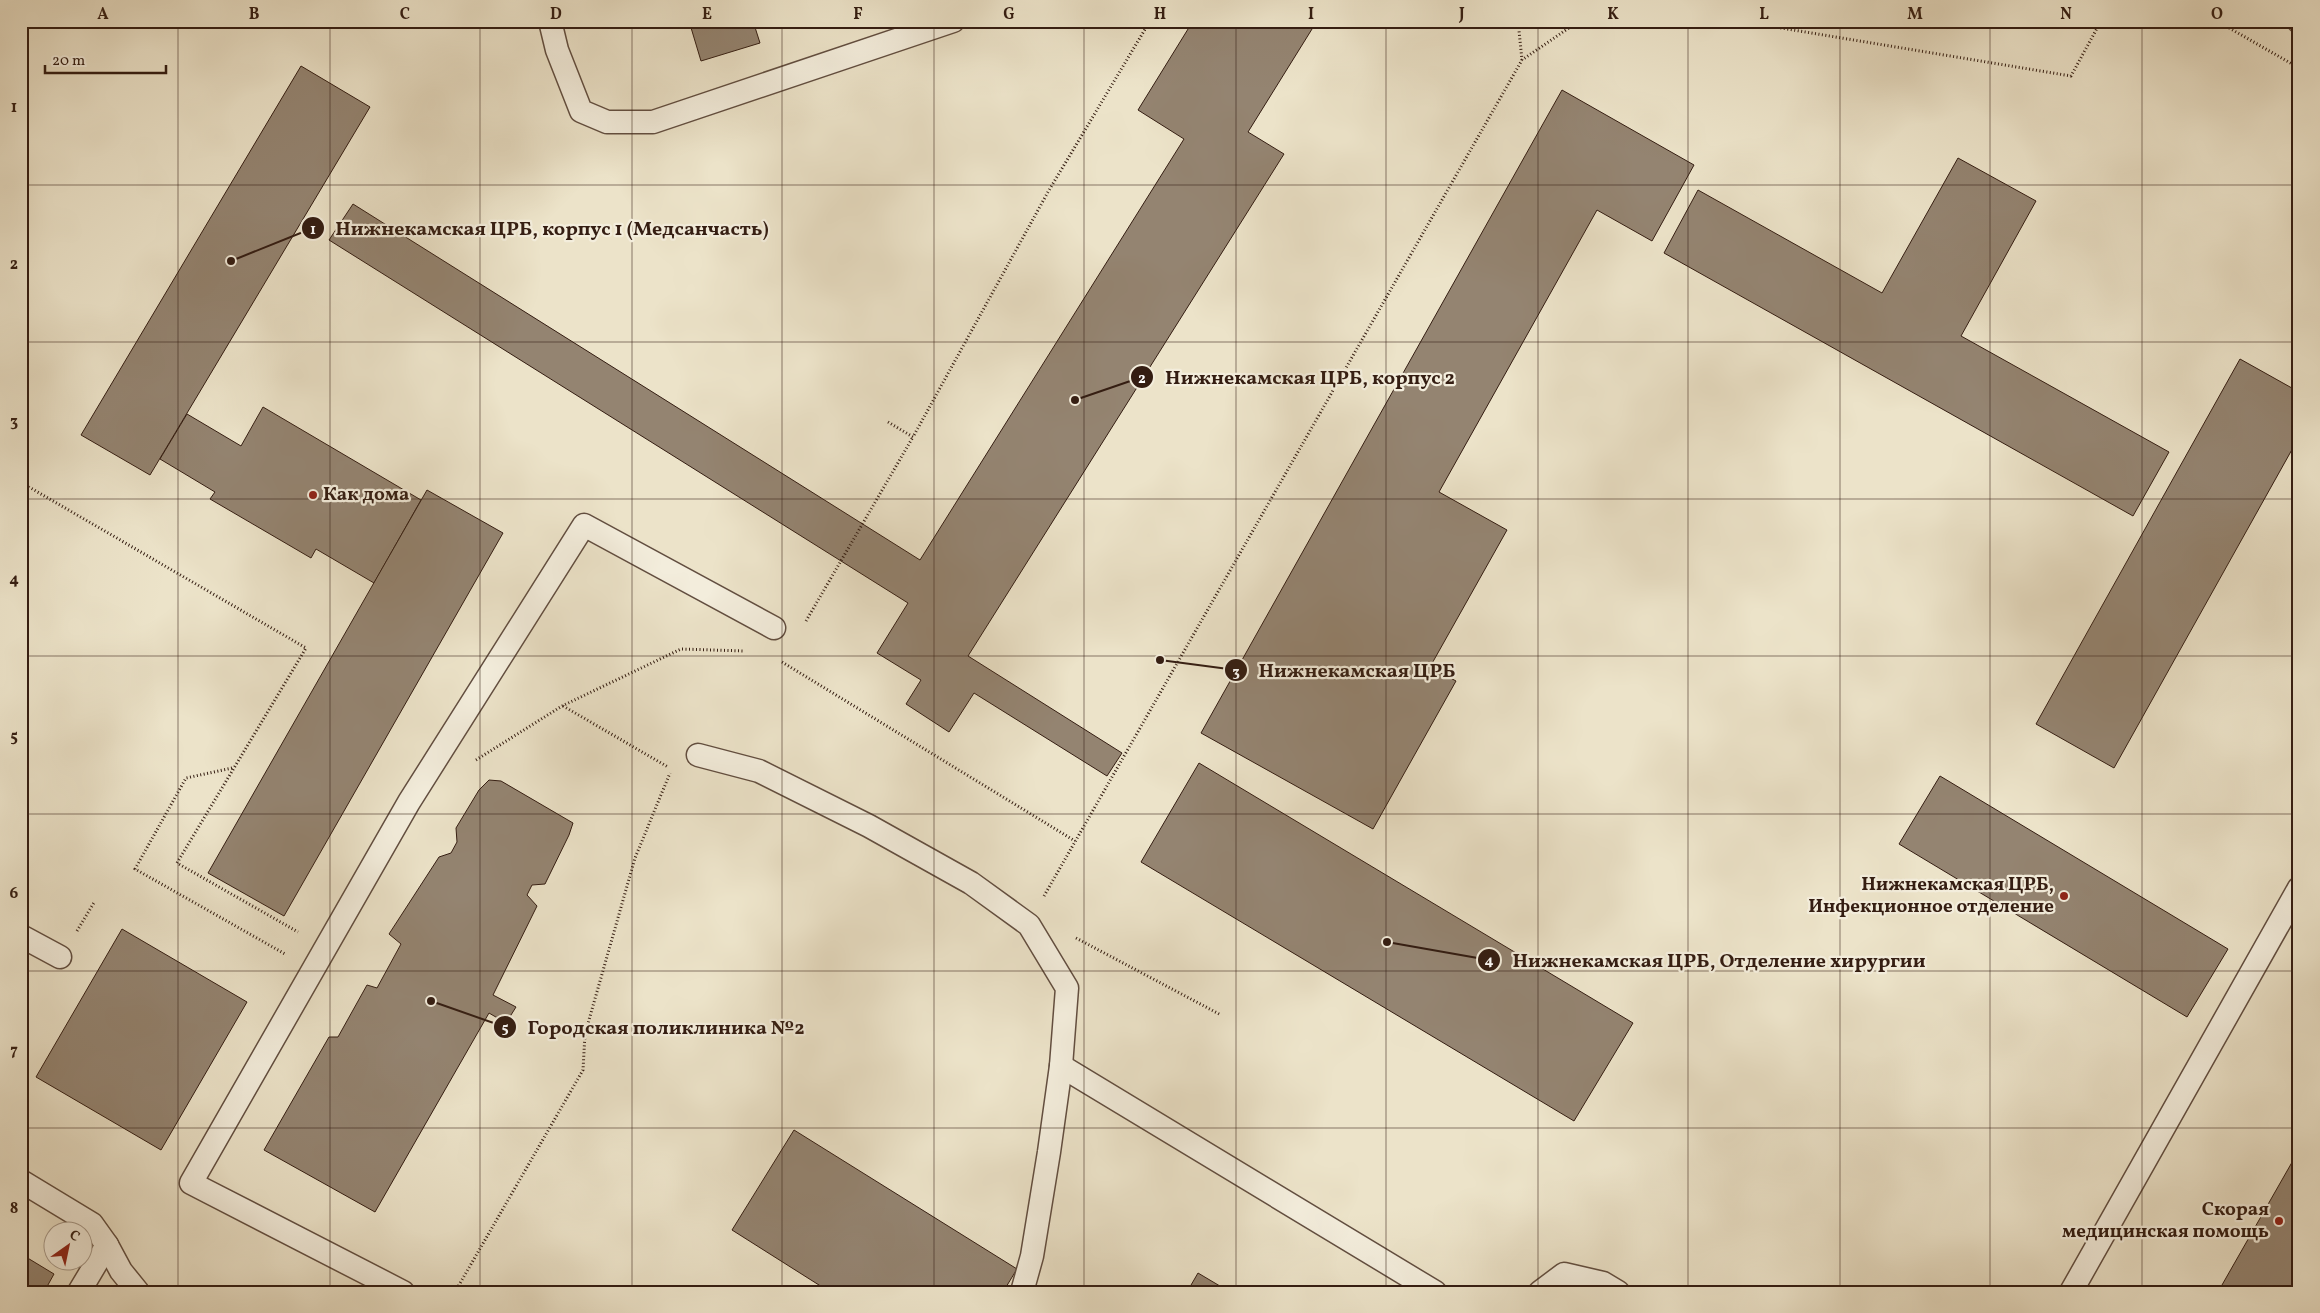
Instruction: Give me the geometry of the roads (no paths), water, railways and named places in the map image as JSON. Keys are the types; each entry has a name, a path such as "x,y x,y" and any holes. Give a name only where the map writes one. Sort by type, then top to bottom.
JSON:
{"lane":[{"path":"550,21 557,50 580,111 607,122 653,122 953,21"},
{"path":"397,1291 191,1183 404,811 584,525 774,628"},
{"path":"698,755 759,771 869,826 971,882 1029,925 1067,988 1061,1066 1032,1256 1022,1292"},
{"path":"2070,1292 2299,888"},
{"path":"21,936 60,958"},
{"path":"1061,1066 1435,1292"},
{"path":"21,1181 92,1224 138,1292"},
{"path":"79,1292 108,1245"},
{"path":"1540,1292 1564,1274 1604,1283 1618,1292"}],"place":[{"name":"Нижнекамская ЦРБ, корпус 1 (Медсанчасть)","path":"231,261"},
{"name":"Нижнекамская ЦРБ, корпус 2","path":"1075,400"},
{"name":"Как дома","path":"313,495"},
{"name":"Нижнекамская ЦРБ","path":"1160,660"},
{"name":"Нижнекамская ЦРБ, Инфекционное отделение","path":"2064,896"},
{"name":"Нижнекамская ЦРБ, Отделение хирургии","path":"1387,942"},
{"name":"Городская поликлиника №2","path":"431,1001"},
{"name":"Скорая медицинская помощь","path":"2279,1221"}]}
